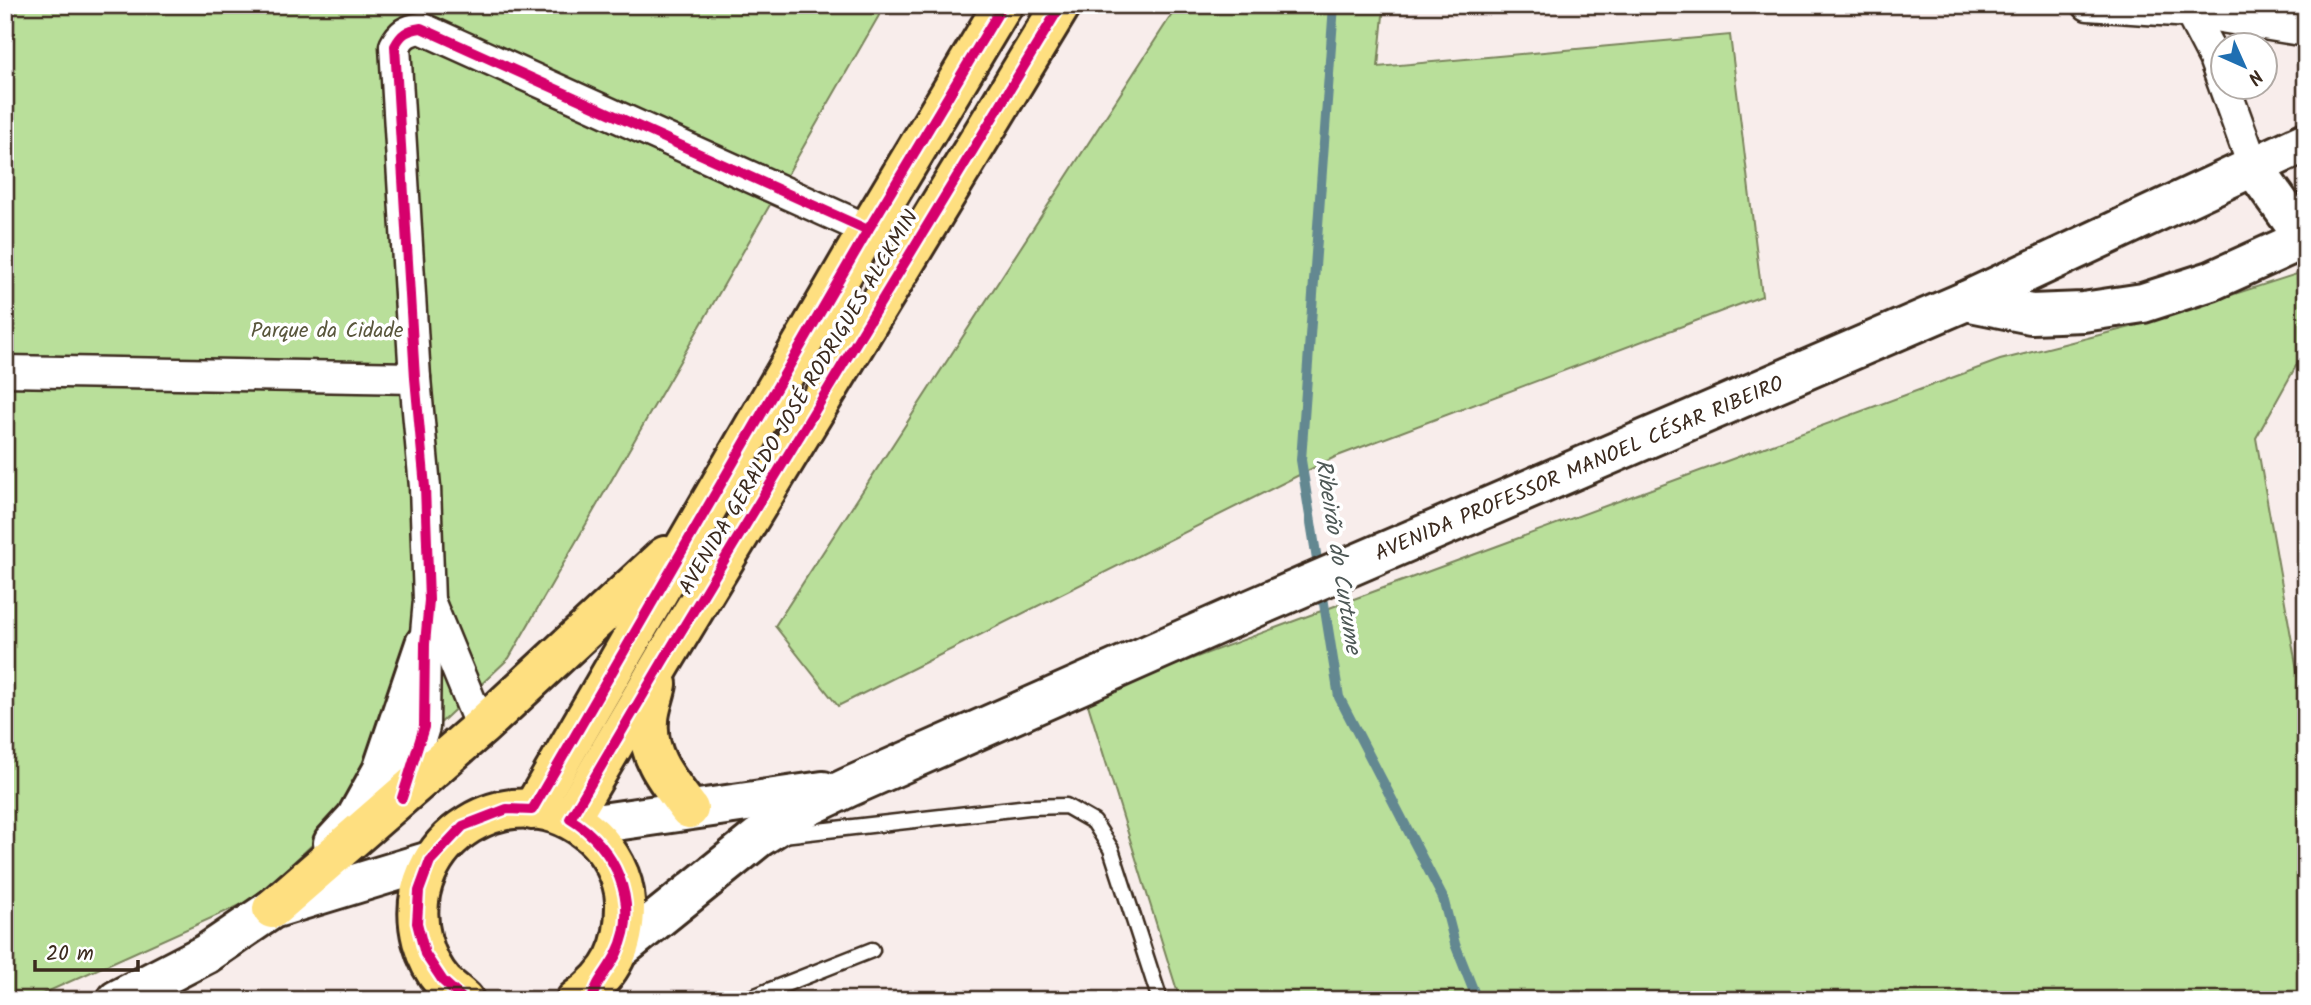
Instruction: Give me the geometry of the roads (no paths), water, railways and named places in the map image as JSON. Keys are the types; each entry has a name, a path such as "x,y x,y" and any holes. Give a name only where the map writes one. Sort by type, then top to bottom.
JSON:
{"main road":[{"name":"AVENIDA GERALDO JOSÉ RODRIGUES ALCKMIN","path":"532,810 868,230 1003,5"},
{"name":"AVENIDA GERALDO JOSÉ RODRIGUES ALCKMIN","path":"576,823 663,660 1061,5"},
{"name":"AVENIDA PROFESSOR MANOEL CÉSAR RIBEIRO","path":"619,950 758,838 807,807 1254,608 1966,301 2306,142"},
{"path":"1966,301 2031,314 2083,312 2143,303 2211,281 2305,239 2254,168"},
{"path":"117,1000 206,954 272,909 481,727 695,528"},
{"path":"272,909 356,818 382,771 425,644"},
{"path":"663,660 649,722 651,751 661,772 689,809"},
{"name":"AVENIDA PROFESSOR MANOEL CÉSAR RIBEIRO","path":"576,823 849,787"},
{"path":"464,1000 443,981 425,954 417,923 419,891 430,861 463,826 507,809 556,813 576,823 602,845 617,868 625,895 626,923 619,950 608,970 587,996"},
{"path":"272,909 430,861"}],"street":[{"path":"2088,5 2190,12 2306,31"},
{"path":"2190,12 2214,58 2254,168"},
{"path":"402,798 424,727 425,644 429,600 425,487 415,378 395,46 400,36 409,30 421,28 868,230"},
{"path":"5,371 415,378"},
{"path":"429,600 481,727"}],"lane":[{"path":"758,838 1029,807 1066,806 1094,822 1111,849 1160,1000"},
{"path":"745,1000 783,993 872,950"}],"waterway":[{"name":"Ribeirão do Curtume","path":"1334,5 1301,460 1339,697 1443,898 1455,944 1475,1000"}],"park label":[{"name":"Parque da Cidade","path":"327,330"}]}
